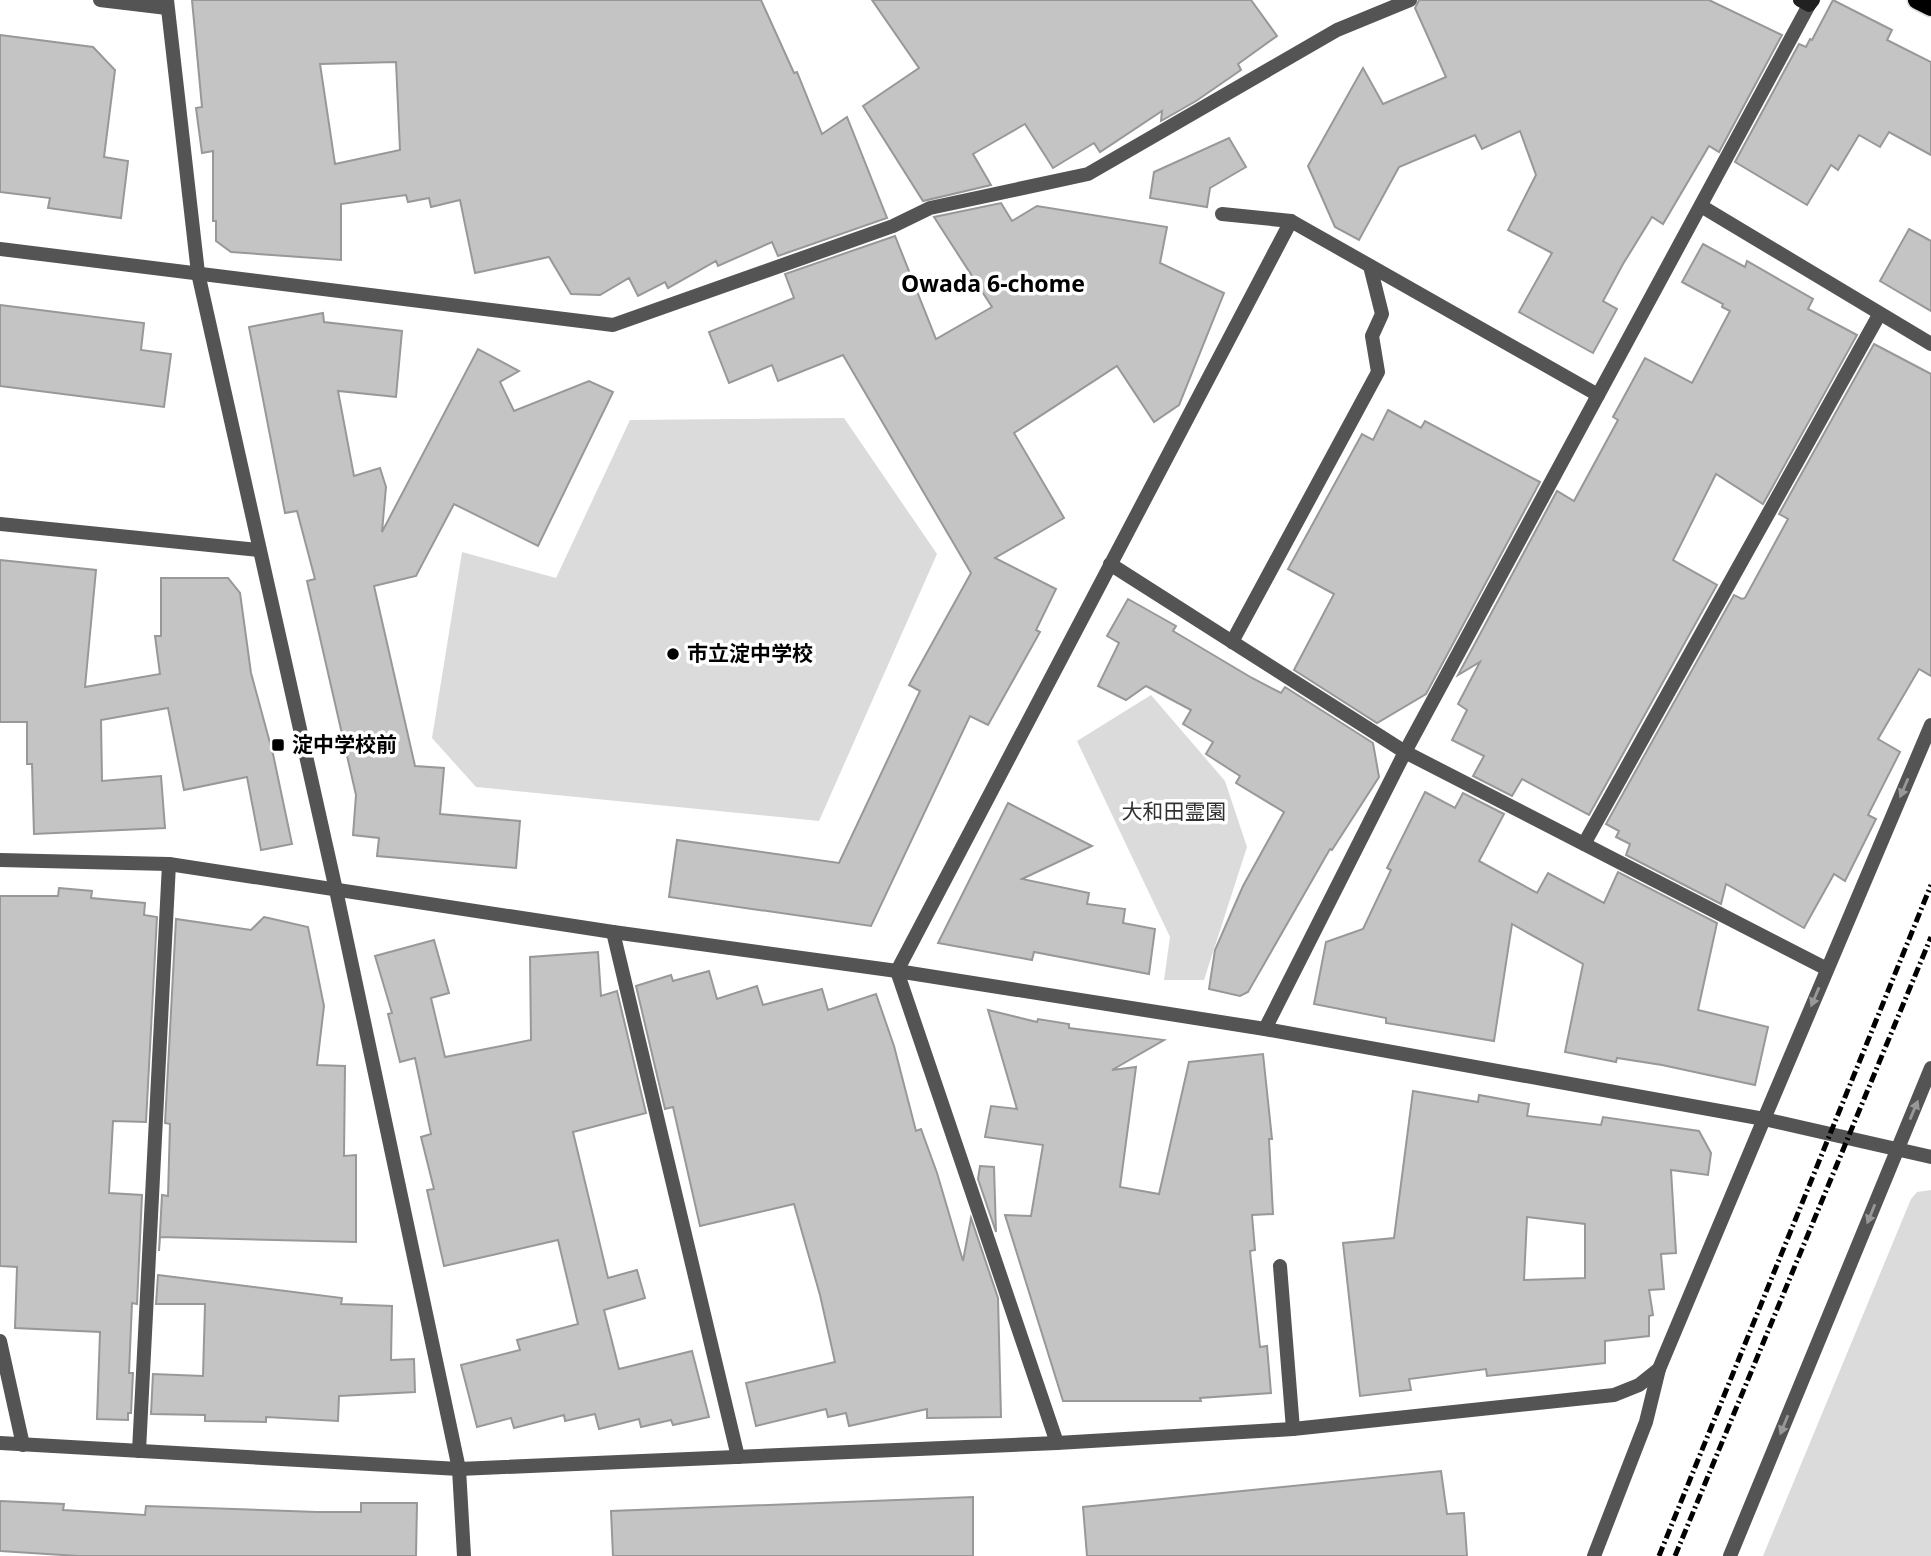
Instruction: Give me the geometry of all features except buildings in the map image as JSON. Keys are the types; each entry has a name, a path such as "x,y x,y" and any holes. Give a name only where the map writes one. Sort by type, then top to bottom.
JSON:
{"main road":[{"path":"1917,0 1931,7"}],"street":[{"path":"100,0 167,4 198,273 337,890 459,1469 464,1556"},
{"path":"0,249 613,325 893,226 930,208 1088,174 1337,30 1410,0"},
{"path":"1265,1029 1405,752 1701,206 1807,2"},
{"path":"1701,206 1931,344"},
{"path":"1222,214 1292,221 1598,395"},
{"path":"1057,1443 897,971 1292,221"},
{"path":"1232,642 1378,372 1372,336 1382,314 1370,266"},
{"path":"1584,844 1879,315"},
{"path":"0,524 259,550"},
{"path":"1111,564 1405,752 1827,969"},
{"path":"1594,1556 1646,1422 1659,1369 1931,725"},
{"path":"0,860 169,864 613,932 897,971 1265,1029 1763,1119 1931,1157"},
{"path":"139,1451 169,864"},
{"path":"613,932 738,1457"},
{"path":"1730,1556 1931,1068"},
{"path":"1280,1266 1293,1429"},
{"path":"0,1341 23,1445"},
{"path":"0,1443 459,1469 1057,1443 1293,1429 1614,1395 1639,1385 1659,1369"}],"green space":[{"path":"844,418 937,554 819,821 476,787 432,738 462,552 556,578 630,420"},
{"name":"大和田霊園","path":"1151,695 1225,781 1247,847 1204,980 1164,980 1170,937 1077,741"},
{"path":"1931,1190 1931,1556 1763,1556 1911,1199 1917,1192"}],"railway":[{"path":"1659,1556 1931,885"},
{"path":"1675,1556 1931,937"}],"place":[{"name":"市立淀中学校","path":"673,654"},
{"name":"淀中学校前","path":"278,745"}],"district":[{"name":"Owada 6-chome","path":"993,284"}]}
